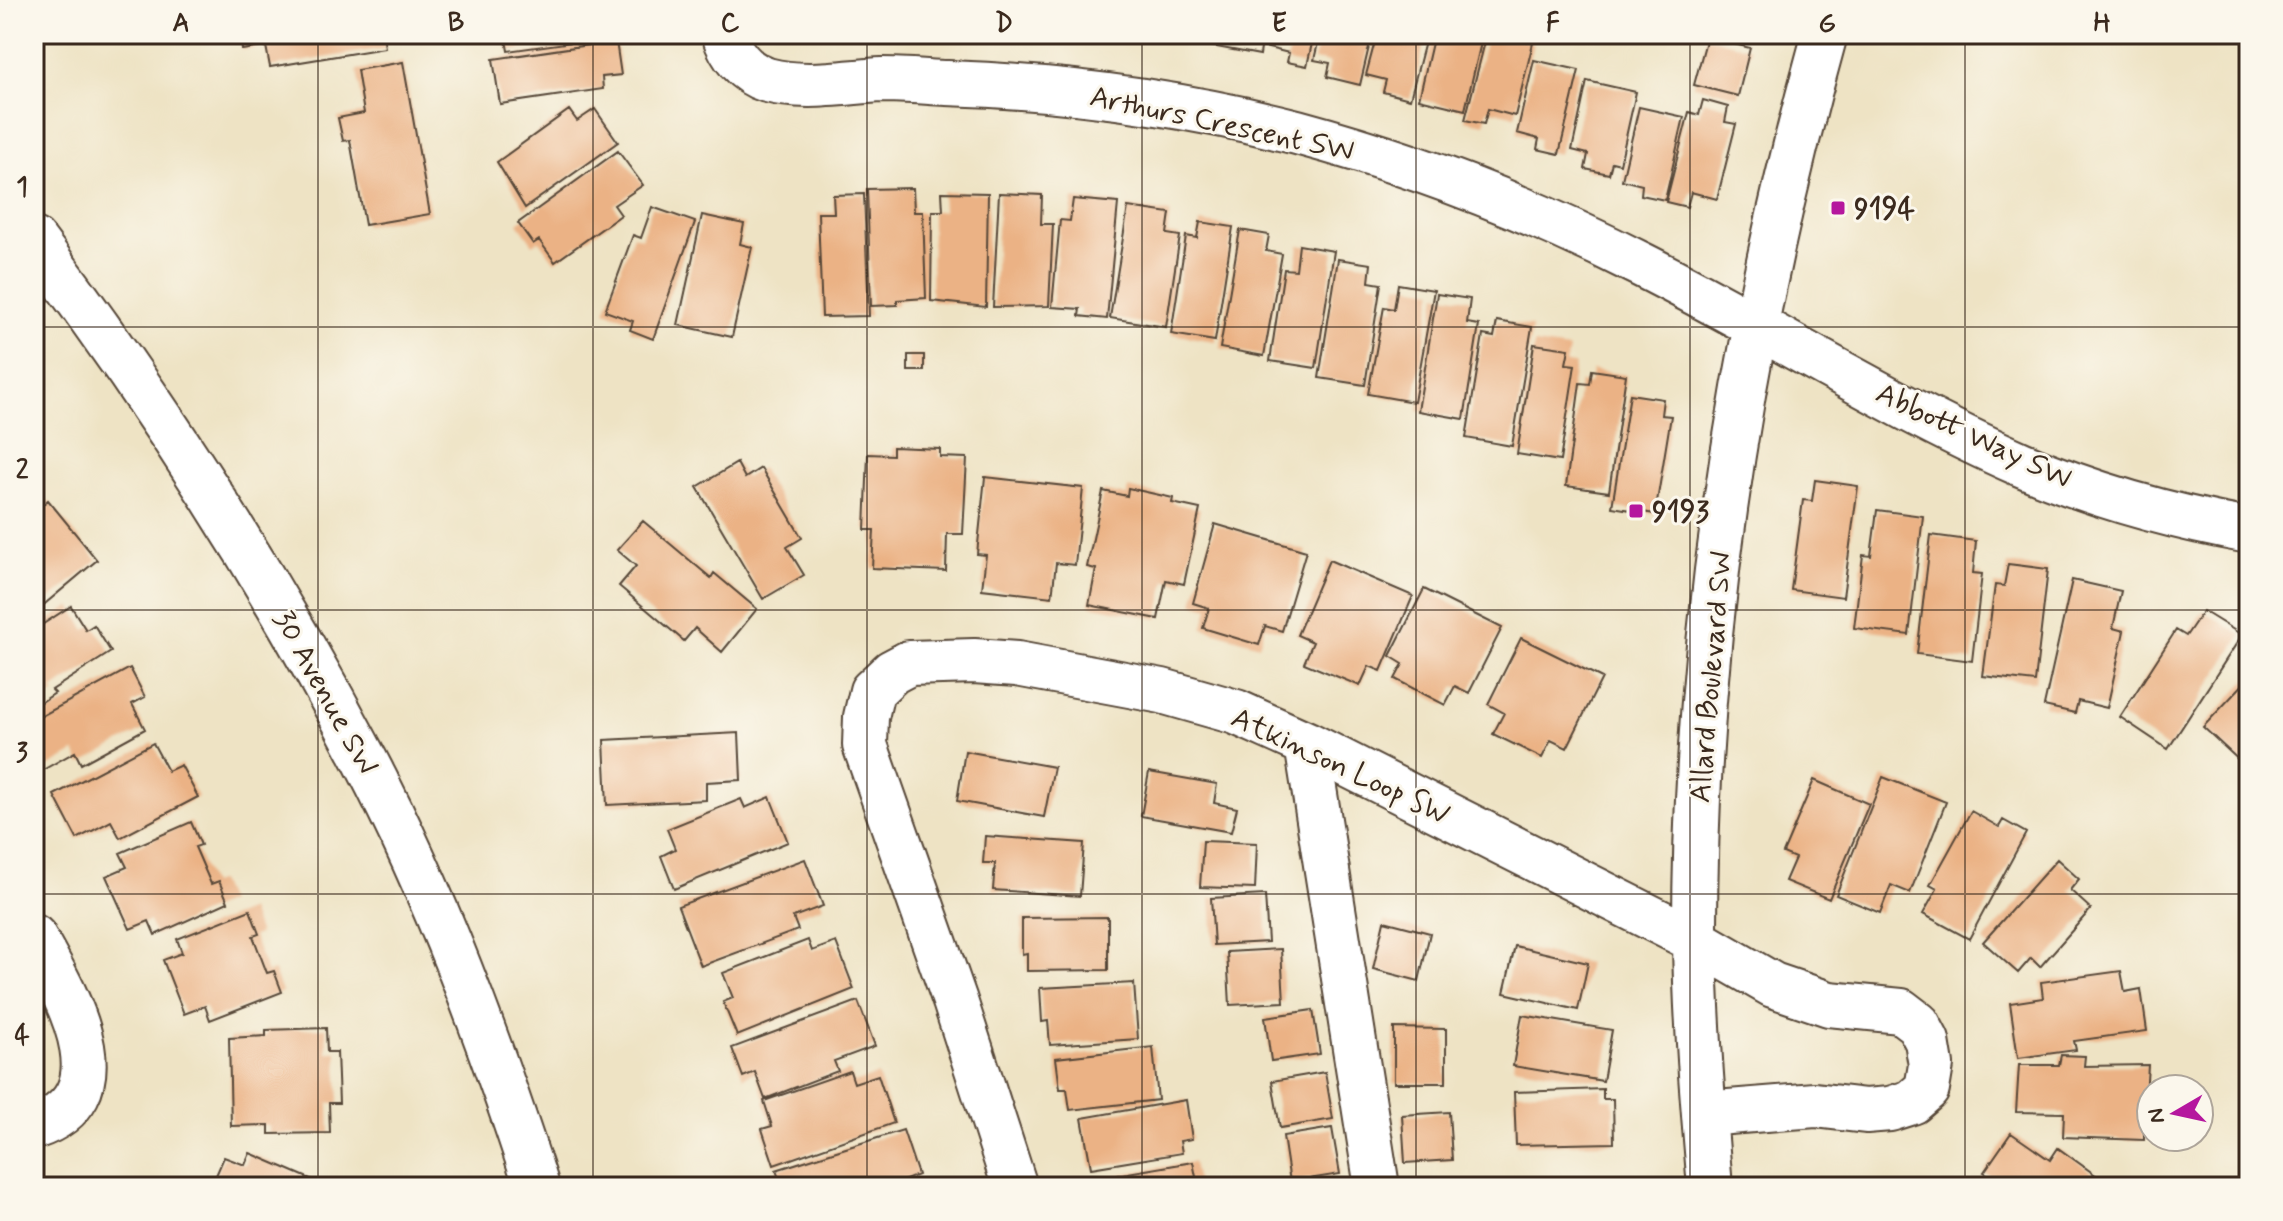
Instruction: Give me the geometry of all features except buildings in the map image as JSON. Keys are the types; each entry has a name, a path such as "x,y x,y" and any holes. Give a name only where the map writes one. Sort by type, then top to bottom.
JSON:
{"street":[{"name":"Arthurs Crescent SW","path":"724,34 737,60 754,75 786,84 886,80 1050,89 1133,99 1295,132 1504,202 1639,263 1755,326"},
{"name":"Allard Boulevard SW","path":"1710,1187 1695,940 1700,781 1711,624 1733,447 1755,326 1823,35"},
{"name":"30 Avenue SW","path":"34,240 104,333 188,455 264,577 366,763 450,949 537,1187"},
{"name":"Abbott Way SW","path":"1755,326 1953,432 2024,465 2134,504 2249,531"},
{"name":"Atkinson Loop SW","path":"1015,1187 955,1001 865,745 866,717 872,691 892,672 909,663 974,661 1017,664 1162,691 1236,712 1307,744 1695,940 1773,985 1803,998 1829,1004 1901,1011 1918,1024 1927,1041 1931,1065 1927,1089 1912,1102 1890,1109 1804,1105 1704,1114"},
{"path":"1307,744 1377,1187"},
{"path":"34,937 73,1008 84,1049 77,1091 66,1110 50,1122 34,1127"}],"place":[{"name":"9194","path":"1838,208"},
{"name":"9193","path":"1636,511"}]}
